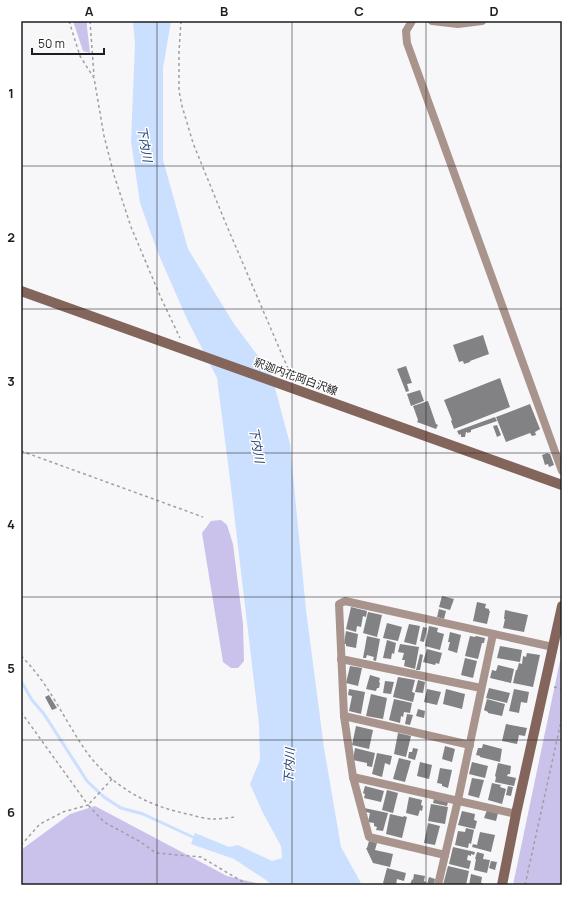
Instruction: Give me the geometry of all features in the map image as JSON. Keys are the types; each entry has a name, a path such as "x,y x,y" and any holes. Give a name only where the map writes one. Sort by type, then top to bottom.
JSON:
{"main road":[{"name":"釈迦内花岡白沢線","path":"21,291 562,485"},
{"path":"502,885 516,814 562,606"}],"street":[{"path":"412,21 406,31 407,43 562,471"},
{"path":"432,21 458,24 482,21"},
{"path":"445,855 369,837 353,777 344,716 339,604 345,601 552,647"},
{"path":"438,885 458,800 493,634"},
{"path":"341,658 481,688"},
{"path":"344,716 470,745"},
{"path":"353,777 516,814"}],"path":[{"path":"69,21 80,56 94,78"},
{"path":"90,21 94,78 114,175 131,227 161,298 187,351"},
{"path":"181,21 179,91 193,143 293,388"},
{"path":"21,451 204,517"},
{"path":"21,656 48,689 88,753 103,772 118,784 142,800 175,812 212,819 235,818"},
{"path":"21,712 88,805 104,822 139,841 156,853 201,857 248,885"},
{"path":"525,885 562,717"},
{"path":"21,845 40,824 63,812 88,805 112,779"}],"shaded area":[{"path":"73,21 87,21 90,53 83,51"},
{"path":"221,520 227,525 233,544 243,624 244,661 238,668 231,668 223,662 202,533 211,521"},
{"path":"560,661 562,661 562,885 513,885"},
{"path":"95,806 227,876 264,885 21,885 21,850 70,814"}],"water":[{"name":"下内川","path":"133,21 171,21 163,68 163,160 188,249 234,324 271,373 290,444 306,610 324,748 341,847 362,885 272,885 234,859 191,844 195,833 229,847 238,845 272,861 282,858 281,846 263,813 250,784 260,760 259,724 217,378 187,319 158,253 140,203 131,141 135,44"}],"building":[{"path":"483,335 489,354 464,364 463,361 459,362 453,345"},
{"path":"406,366 412,383 407,384 409,391 406,392 397,369"},
{"path":"500,378 510,407 454,429 444,400"},
{"path":"420,390 424,401 411,406 407,394"},
{"path":"428,401 436,424 438,425 436,429 417,422 418,420 413,406"},
{"path":"530,404 540,429 535,432 536,435 532,436 530,433 506,442 496,417"},
{"path":"495,417 497,421 471,430 471,432 466,432 465,437 461,437 461,434 459,435 457,431"},
{"path":"497,425 501,435 497,437 493,426"},
{"path":"548,453 550,454 554,465 549,467 548,464 545,465 542,455"},
{"path":"442,596 454,599 450,610 439,607"},
{"path":"477,602 486,604 485,608 489,609 490,611 487,624 473,621"},
{"path":"351,607 367,611 366,617 363,616 361,627 357,626 356,632 346,629"},
{"path":"439,609 446,611 444,619 437,617"},
{"path":"505,610 528,615 524,632 503,628"},
{"path":"368,612 382,615 377,637 363,633"},
{"path":"387,623 402,627 398,641 383,638"},
{"path":"409,624 420,626 416,645 404,642"},
{"path":"429,626 438,628 437,632 444,634 440,650 425,646"},
{"path":"423,627 427,628 424,642 420,641"},
{"path":"346,631 358,634 356,648 346,646 346,644 344,644"},
{"path":"450,632 461,635 457,653 448,650"},
{"path":"367,636 380,639 376,661 373,660 374,657 367,655 366,658 363,658"},
{"path":"470,636 485,638 484,643 482,643 478,659 465,656"},
{"path":"387,640 396,643 394,654 392,653 391,659 383,658"},
{"path":"400,644 419,647 415,669 404,666 405,660 402,660 404,653 398,652"},
{"path":"500,646 522,650 520,662 497,658"},
{"path":"427,649 442,653 439,664 436,663 435,665 423,662"},
{"path":"527,653 540,655 533,687 513,683 519,663 522,664 523,656 526,657"},
{"path":"420,654 423,655 420,670 416,670"},
{"path":"465,658 477,661 473,678 461,675"},
{"path":"498,665 514,669 511,683 490,678 492,670 496,671"},
{"path":"350,666 362,668 358,686 346,683"},
{"path":"370,675 380,678 379,688 377,688 376,691 366,689"},
{"path":"398,677 415,680 412,692 415,693 413,702 393,697"},
{"path":"418,680 425,682 423,693 415,692"},
{"path":"385,681 394,682 391,694 383,693"},
{"path":"489,688 510,693 507,703 486,698"},
{"path":"349,689 365,692 361,714 349,711 352,696 348,695"},
{"path":"427,689 441,692 437,705 424,702"},
{"path":"446,689 465,694 462,709 443,704"},
{"path":"514,689 529,692 527,703 521,702 519,713 509,711"},
{"path":"371,694 387,698 383,719 366,716"},
{"path":"49,695 57,708 52,710 45,697"},
{"path":"394,699 412,703 410,713 404,712 403,717 401,716 400,723 389,720"},
{"path":"487,699 505,704 502,716 488,713 484,710"},
{"path":"418,709 425,711 424,718 416,716"},
{"path":"407,714 413,715 410,725 405,724"},
{"path":"506,724 527,728 525,736 519,735 517,744 502,741"},
{"path":"356,726 373,730 369,749 352,745"},
{"path":"398,733 411,736 406,757 394,754"},
{"path":"483,744 502,749 500,762 476,755 478,748 482,748"},
{"path":"445,746 455,749 452,762 442,759"},
{"path":"355,748 375,753 372,767 367,766 367,763 353,760"},
{"path":"413,748 418,749 415,760 408,758 409,752 412,752"},
{"path":"377,753 392,756 390,765 385,763 382,777 372,774"},
{"path":"399,758 411,761 405,782 393,779"},
{"path":"420,762 432,765 429,779 417,776"},
{"path":"472,762 488,766 485,778 469,774"},
{"path":"498,763 511,766 510,774 507,776 516,778 514,786 495,782"},
{"path":"440,768 452,770 448,788 437,783"},
{"path":"472,778 484,780 479,798 468,795"},
{"path":"492,783 501,785 500,787 506,789 502,804 488,800"},
{"path":"365,786 384,791 381,802 364,798 365,794 363,793"},
{"path":"508,786 513,787 511,796 506,795"},
{"path":"387,790 398,793 393,813 382,810"},
{"path":"409,797 422,800 422,811 420,810 418,816 406,813"},
{"path":"434,799 448,802 447,806 433,803"},
{"path":"431,804 448,807 445,824 428,821"},
{"path":"364,808 388,813 383,831 376,830 377,827 374,826 374,823 368,822 370,813 366,812"},
{"path":"487,810 498,813 496,821 484,818"},
{"path":"462,811 475,814 474,820 477,821 475,829 458,825"},
{"path":"390,814 407,817 402,838 386,834"},
{"path":"428,823 440,826 435,845 424,843"},
{"path":"466,828 474,830 471,844 469,843 468,848 455,845 458,831 465,832"},
{"path":"480,832 495,835 491,852 472,847 473,844 477,845"},
{"path":"369,841 377,843 375,850 393,854 390,867 373,863 366,848"},
{"path":"453,847 475,852 474,855 468,855 467,860 471,861 469,869 449,864"},
{"path":"477,852 484,854 483,859 490,860 487,873 474,870"},
{"path":"491,861 497,862 495,870 489,868"},
{"path":"448,866 469,871 466,885 443,885"},
{"path":"387,868 406,873 404,881 397,879 396,885 387,885 383,883"},
{"path":"414,874 425,876 424,881 426,882 426,885 410,885"},
{"path":"471,874 482,877 481,883 483,883 483,885 469,885"},
{"path":"429,877 435,879 434,885 427,884"}],"waterway":[{"path":"21,681 32,700 44,714 87,781 104,797 121,808 143,814 197,839"}]}
